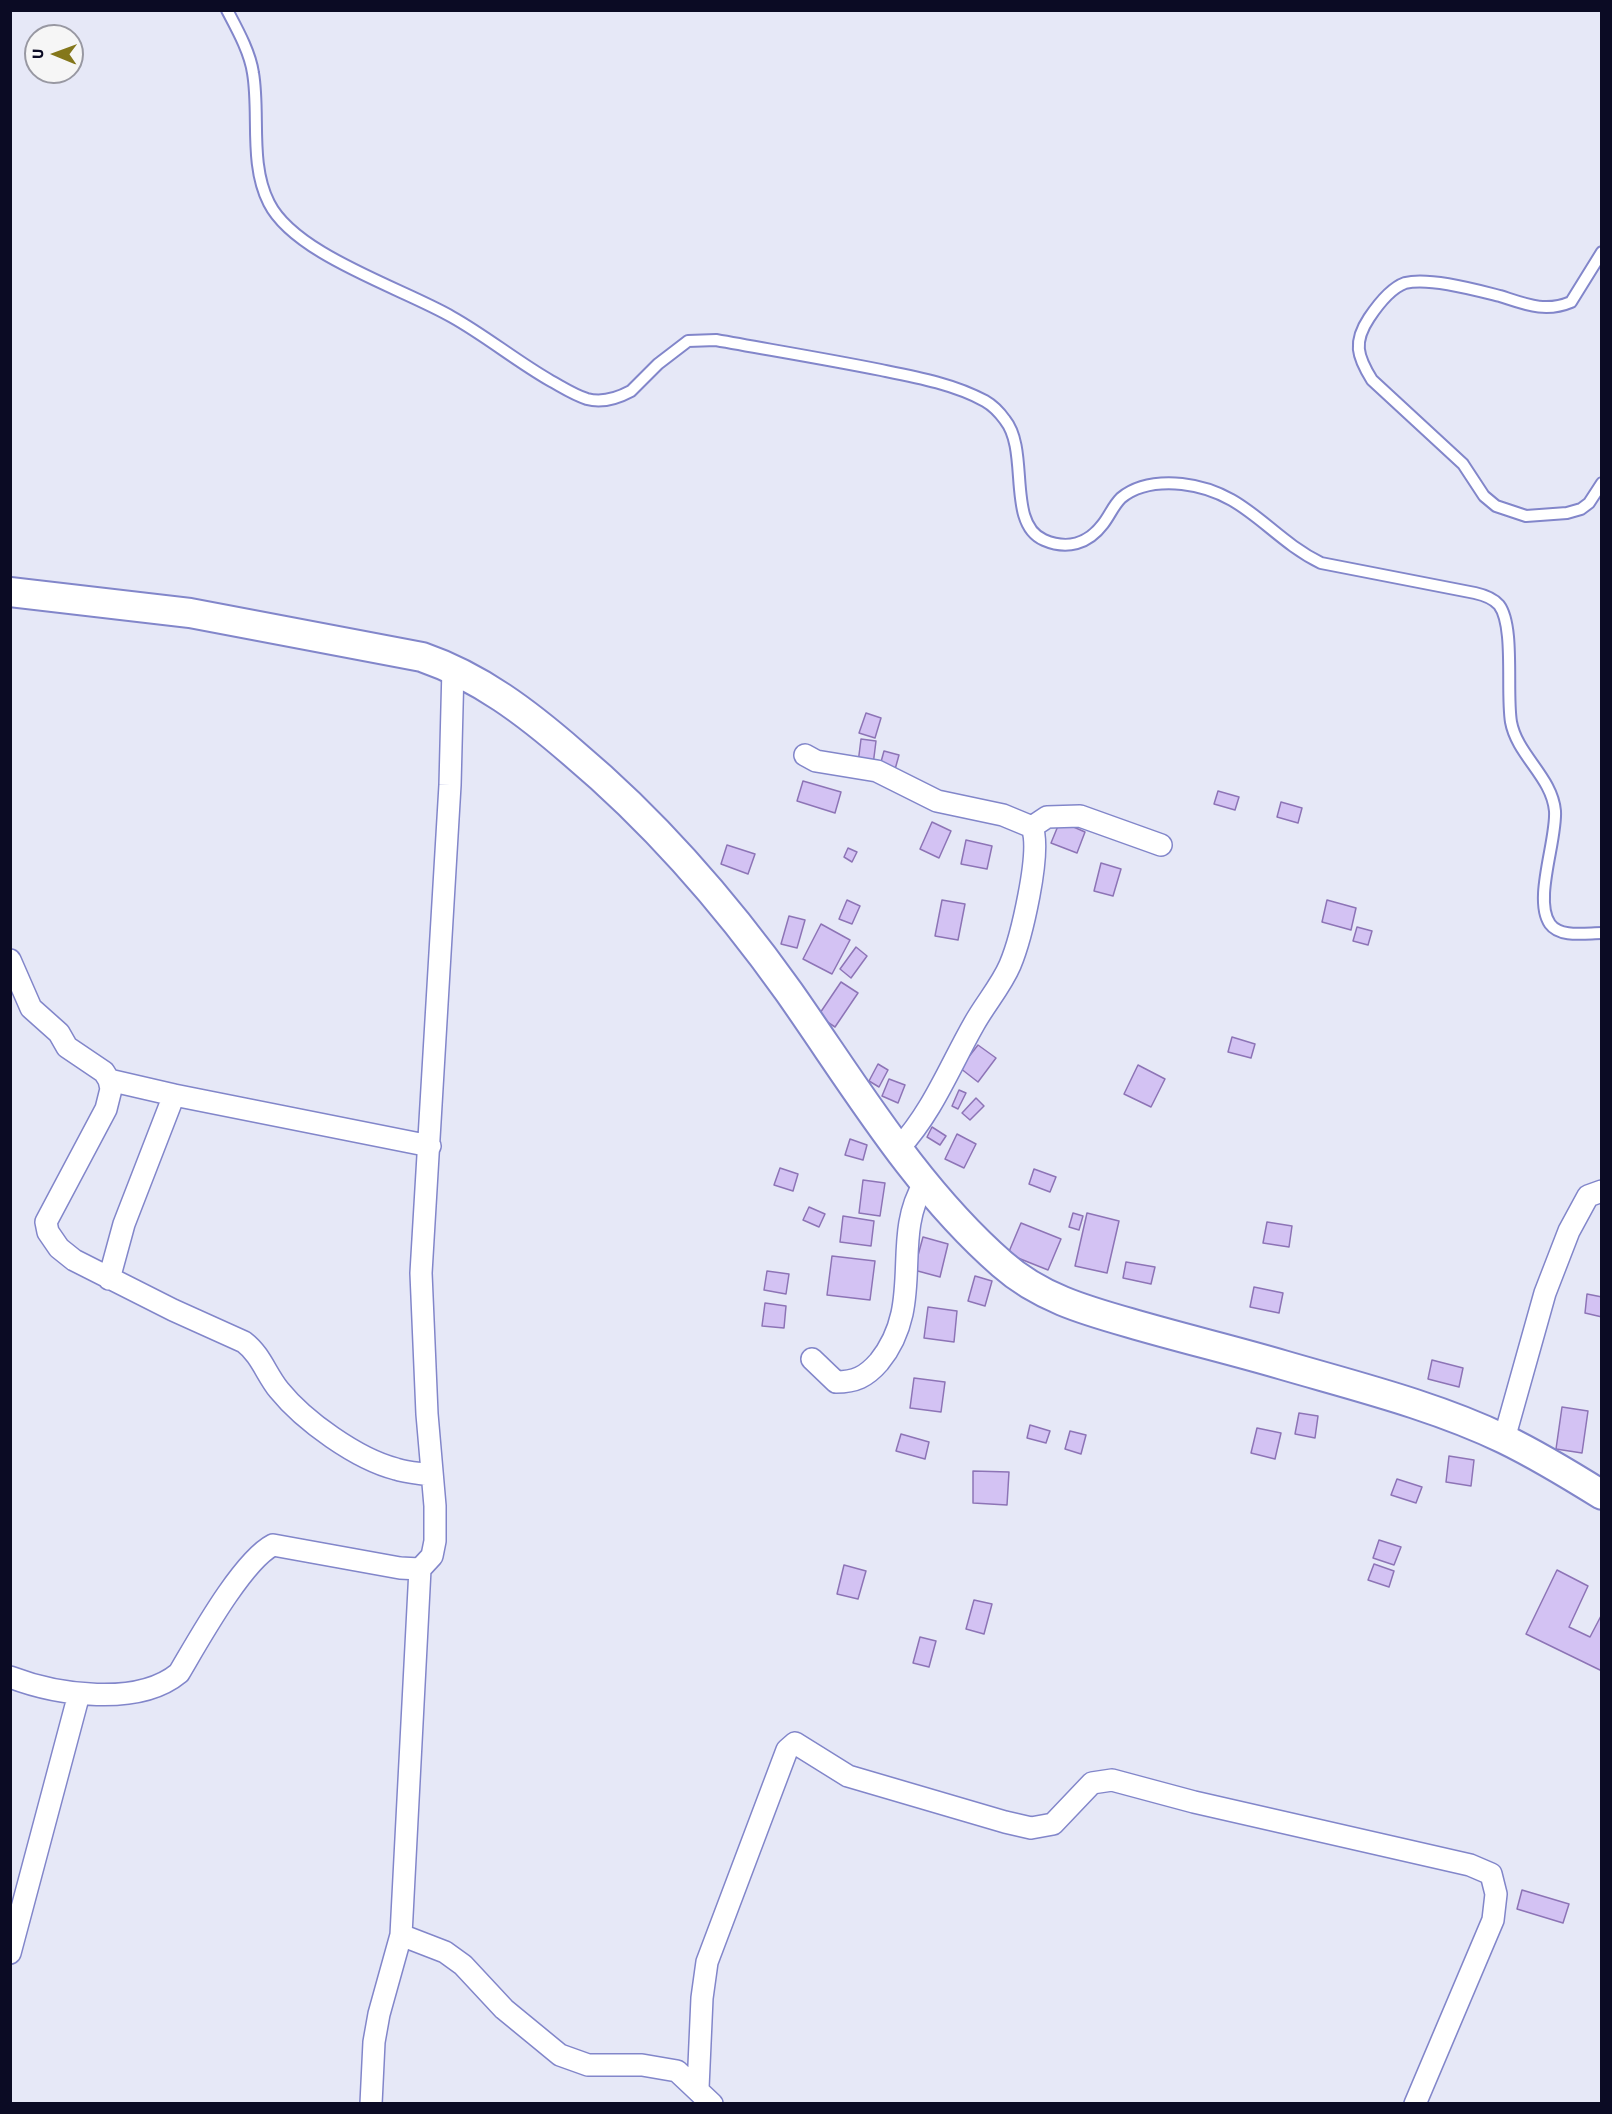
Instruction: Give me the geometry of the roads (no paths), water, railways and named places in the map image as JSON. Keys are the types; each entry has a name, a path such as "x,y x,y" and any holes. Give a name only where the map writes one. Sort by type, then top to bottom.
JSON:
{"main road":[{"path":"10,592 190,613 422,657 453,668 531,717 626,798 734,918 924,1184 998,1262 1031,1287 1088,1312 1281,1364 1418,1407 1504,1439 1602,1495"}],"street":[{"path":"371,2103 375,2032 401,1935 420,1569 432,1556 435,1541 421,1273 450,785 453,668"},
{"path":"805,755 816,761 877,771 937,801 1003,815 1032,827"},
{"path":"1032,827 1047,817 1080,816 1161,845"},
{"path":"899,1148 916,1130 1010,965 1029,890 1034,849 1032,827"},
{"path":"10,960 31,1008 59,1033 67,1047 104,1072 110,1080 110,1097 106,1109 46,1222 48,1232 59,1248 74,1260 109,1279 244,1342 254,1350 279,1390 294,1405 359,1454 395,1469 432,1475"},
{"path":"110,1080 430,1146"},
{"path":"109,1279 124,1224 174,1095"},
{"path":"813,1359 836,1382 851,1382 861,1379 893,1345 905,1303 911,1211 915,1198 924,1184"},
{"path":"1504,1439 1557,1258 1588,1196 1602,1191"},
{"path":"10,1677 37,1687 79,1694 151,1689 168,1682 179,1673 228,1595 254,1560 273,1545 400,1568 420,1569"},
{"path":"10,1953 79,1694"},
{"path":"698,2088 704,1977 707,1962 787,1750 795,1743 848,1776 1005,1822 1031,1827 1053,1824 1092,1783 1112,1780 1194,1802 1470,1865 1491,1874 1496,1894 1493,1920 1416,2103"},
{"path":"401,1935 444,1952 463,1965 504,2008 560,2055 588,2066 661,2067 677,2071 712,2103"}],"lane":[{"path":"227,10 253,73 259,159 264,191 270,205 289,228 312,246 452,317 513,359 574,393 589,399 621,396 631,391 680,346 698,339 716,340 913,377 954,388 987,402 1004,418 1018,450 1025,519 1033,532 1052,543 1071,545 1084,542 1104,524 1112,507 1133,490 1150,484 1181,484 1223,494 1249,509 1303,554 1321,563 1475,593 1495,601 1508,623 1508,694 1512,724 1517,741 1550,791 1555,813 1544,894 1548,921 1554,929 1566,933 1602,933"},
{"path":"1602,252 1571,302 1549,308 1533,307 1458,287 1431,283 1405,283 1396,288 1372,313 1360,332 1358,343 1363,365 1372,380 1463,464 1484,496 1496,506 1526,516 1567,513 1581,509 1589,503 1602,483"}]}
